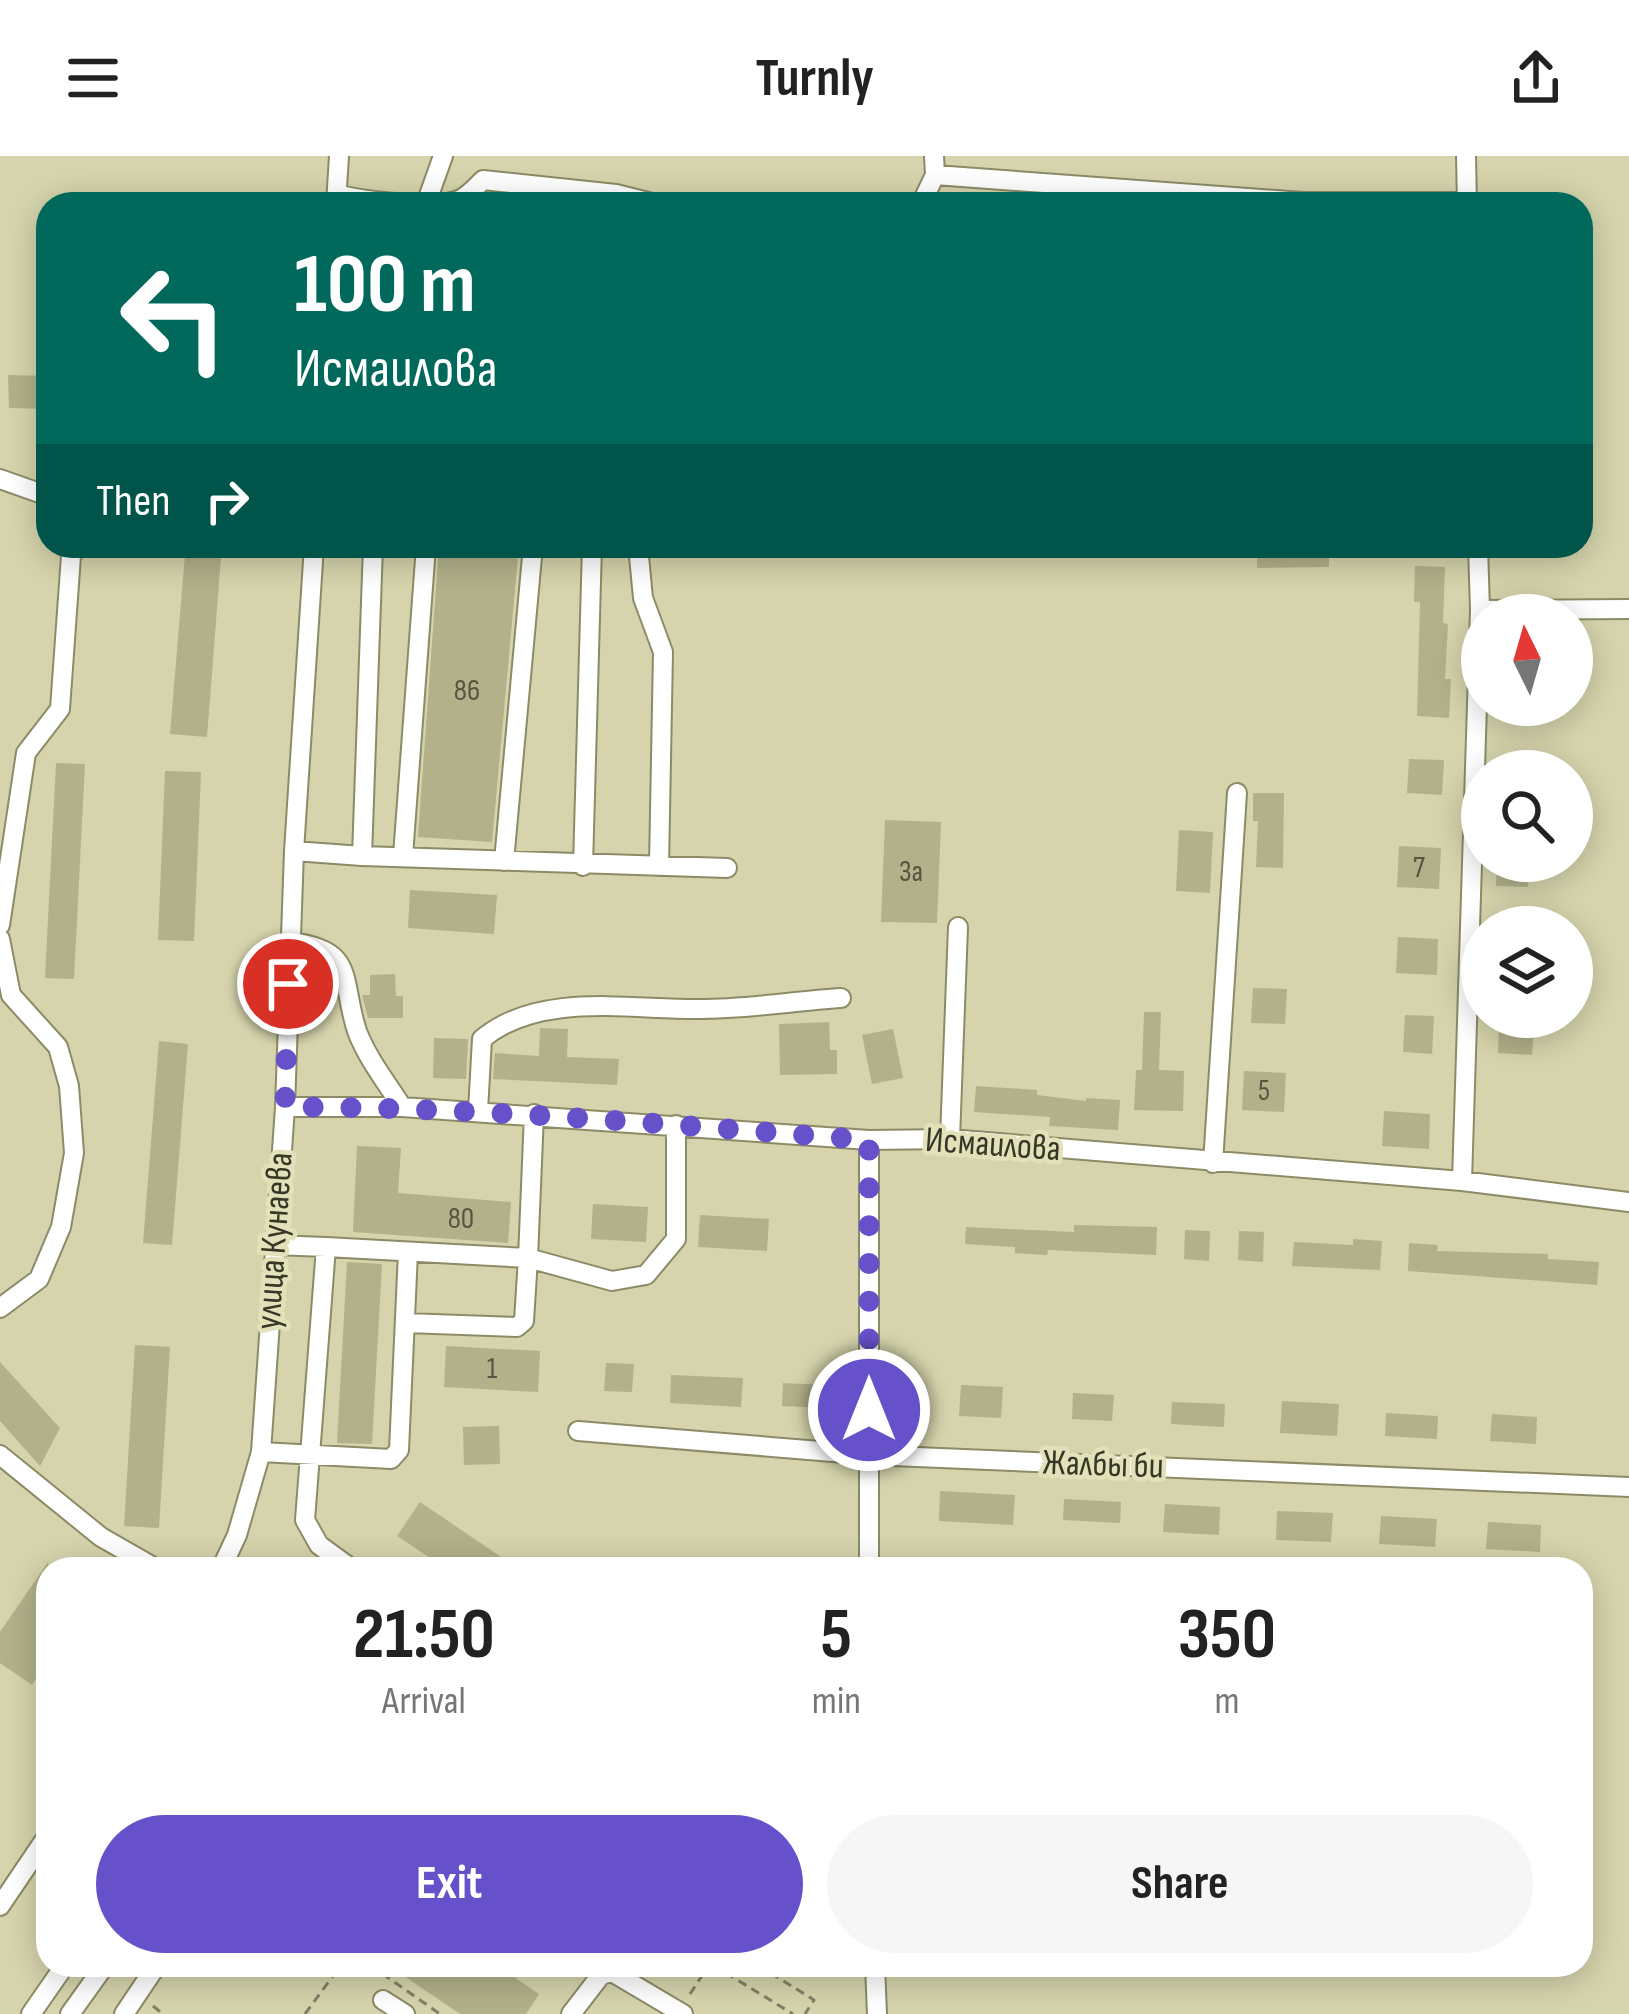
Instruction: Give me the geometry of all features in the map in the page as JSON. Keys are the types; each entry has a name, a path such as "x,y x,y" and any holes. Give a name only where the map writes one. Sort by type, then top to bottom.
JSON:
{"street":[{"path":"337,192 340,156"},
{"path":"430,192 443,156"},
{"path":"471,192 483,181 485,156"},
{"path":"1466,156 1467,192"},
{"path":"934,165 1203,192"},
{"path":"483,181 596,192"},
{"path":"0,479 36,492"},
{"path":"0,925 26,753 60,709 70,558"},
{"name":"улица Кунаева","path":"227,1557 261,1452 285,1107 289,943 313,558"},
{"path":"362,856 373,558"},
{"path":"403,856 425,558"},
{"path":"504,861 532,558"},
{"path":"583,866 592,558"},
{"path":"639,558 643,598 663,652 659,866"},
{"path":"1478,558 1480,594"},
{"path":"1593,609 1629,609"},
{"path":"1462,1181 1476,726"},
{"path":"1213,1162 1237,793"},
{"path":"294,851 583,866 727,868"},
{"path":"950,1139 958,927"},
{"path":"0,939 11,995 58,1047 69,1086 74,1154 61,1227 39,1279 0,1308"},
{"path":"289,943 321,946 339,962 358,1033 403,1107"},
{"path":"478,1111 482,1039 500,1023 613,1004 700,1009 841,998"},
{"name":"Исмаилова","path":"285,1107 403,1107 869,1140 950,1139 1462,1181 1629,1202"},
{"path":"406,1323 517,1327 524,1321 534,1114"},
{"path":"273,1244 528,1258 612,1281 646,1275 676,1239 676,1125"},
{"path":"869,1140 869,1557"},
{"path":"326,1247 305,1520 319,1545 336,1557"},
{"path":"261,1452 391,1460 399,1450 408,1252"},
{"name":"Жалбы би","path":"578,1431 869,1454 1629,1487"},
{"path":"0,1455 101,1537 136,1557"},
{"path":"2,1901 36,1852"},
{"path":"31,2014 57,1977"},
{"path":"70,2014 96,1977"},
{"path":"124,2014 149,1977"},
{"path":"571,2014 599,1977"},
{"path":"621,1977 681,2012"},
{"path":"875,1977 877,2014"},
{"path":"383,2000 405,2014"}],"path":[{"path":"305,2014 332,1977"},
{"path":"387,1977 440,2014"},
{"path":"681,2012 703,1977"},
{"path":"731,1977 793,2014"},
{"path":"777,1977 814,2000 805,2014"},
{"path":"776,2014 781,2008"},
{"path":"809,2008 818,2014"}],"building":[{"path":"8,375 36,376 36,409 9,408"},
{"path":"185,558 221,558 207,737 170,734"},
{"path":"438,558 518,558 492,842 418,837"},
{"path":"1257,558 1329,558 1329,567 1257,568"},
{"path":"1415,566 1445,567 1449,718 1417,716 1420,602 1414,602"},
{"path":"1409,759 1444,760 1442,795 1407,793"},
{"path":"56,763 85,764 74,979 45,978"},
{"path":"165,771 201,772 194,941 158,940"},
{"path":"1253,793 1284,793 1283,868 1256,867 1258,821 1253,821"},
{"path":"885,820 941,822 937,923 881,922"},
{"path":"1179,830 1213,832 1210,893 1176,891"},
{"path":"1399,846 1441,848 1439,889 1397,887"},
{"path":"1496,882 1528,882 1528,887 1496,886"},
{"path":"410,890 497,895 494,934 408,928"},
{"path":"1398,937 1438,939 1437,975 1396,973"},
{"path":"395,974 396,996 403,996 403,1018 368,1018 362,995 370,995 370,975"},
{"path":"1253,988 1287,989 1285,1024 1251,1023"},
{"path":"1144,1012 1161,1012 1159,1070 1184,1071 1183,1111 1134,1110 1136,1070 1142,1070"},
{"path":"1405,1015 1434,1016 1432,1054 1403,1052"},
{"path":"829,1022 830,1050 837,1050 837,1074 780,1075 779,1024"},
{"path":"540,1028 568,1029 567,1057 619,1059 617,1085 493,1079 495,1053 539,1056"},
{"path":"893,1029 903,1078 872,1084 862,1035"},
{"path":"434,1038 468,1039 466,1079 433,1078"},
{"path":"1499,1038 1533,1038 1532,1055 1498,1053"},
{"path":"159,1041 188,1044 172,1245 143,1243"},
{"path":"1244,1071 1286,1073 1284,1112 1242,1110"},
{"path":"976,1086 1037,1090 1037,1095 1086,1101 1120,1100 1118,1130 1049,1126 1050,1117 974,1112"},
{"path":"1384,1111 1430,1114 1429,1149 1382,1146"},
{"path":"357,1146 401,1148 398,1193 511,1202 508,1243 353,1232"},
{"path":"593,1204 648,1207 646,1242 591,1239"},
{"path":"700,1215 769,1219 767,1251 698,1247"},
{"path":"1074,1225 1157,1227 1156,1255 1048,1250 1047,1255 1015,1253 1015,1247 965,1244 966,1227 1074,1232"},
{"path":"1185,1230 1210,1231 1209,1261 1184,1259"},
{"path":"1239,1231 1264,1232 1263,1262 1238,1260"},
{"path":"1353,1239 1382,1241 1380,1270 1292,1266 1294,1242 1353,1245"},
{"path":"1409,1243 1438,1245 1437,1251 1548,1254 1548,1259 1599,1262 1597,1285 1408,1271"},
{"path":"347,1262 382,1264 372,1444 337,1443"},
{"path":"135,1345 170,1347 159,1528 124,1526"},
{"path":"446,1346 540,1351 538,1392 444,1387"},
{"path":"0,1362 60,1428 40,1466 0,1421"},
{"path":"606,1363 634,1364 632,1392 604,1391"},
{"path":"671,1375 743,1378 741,1407 670,1403"},
{"path":"783,1383 826,1385 825,1408 782,1406"},
{"path":"961,1385 1003,1387 1001,1418 959,1416"},
{"path":"1073,1393 1114,1395 1112,1421 1072,1419"},
{"path":"1282,1401 1339,1404 1337,1436 1280,1433"},
{"path":"1172,1402 1225,1404 1224,1427 1171,1424"},
{"path":"1386,1413 1438,1416 1437,1439 1385,1436"},
{"path":"1492,1414 1537,1417 1536,1444 1490,1441"},
{"path":"499,1426 500,1464 464,1465 463,1427"},
{"path":"940,1491 1015,1495 1013,1525 939,1521"},
{"path":"1064,1499 1121,1502 1120,1523 1063,1520"},
{"path":"420,1502 501,1557 429,1557 397,1536"},
{"path":"1165,1504 1220,1507 1219,1535 1163,1532"},
{"path":"1277,1511 1333,1513 1331,1542 1276,1540"},
{"path":"1381,1516 1437,1519 1435,1547 1379,1544"},
{"path":"1488,1522 1541,1525 1540,1552 1486,1549"},
{"path":"36,1580 36,1679 32,1685 0,1663 0,1632"},
{"path":"406,1977 514,1977 539,1994 526,2014 460,2014"}],"route":[{"path":"288,984 285,1107 506,1112 869,1140 869,1410"}]}
